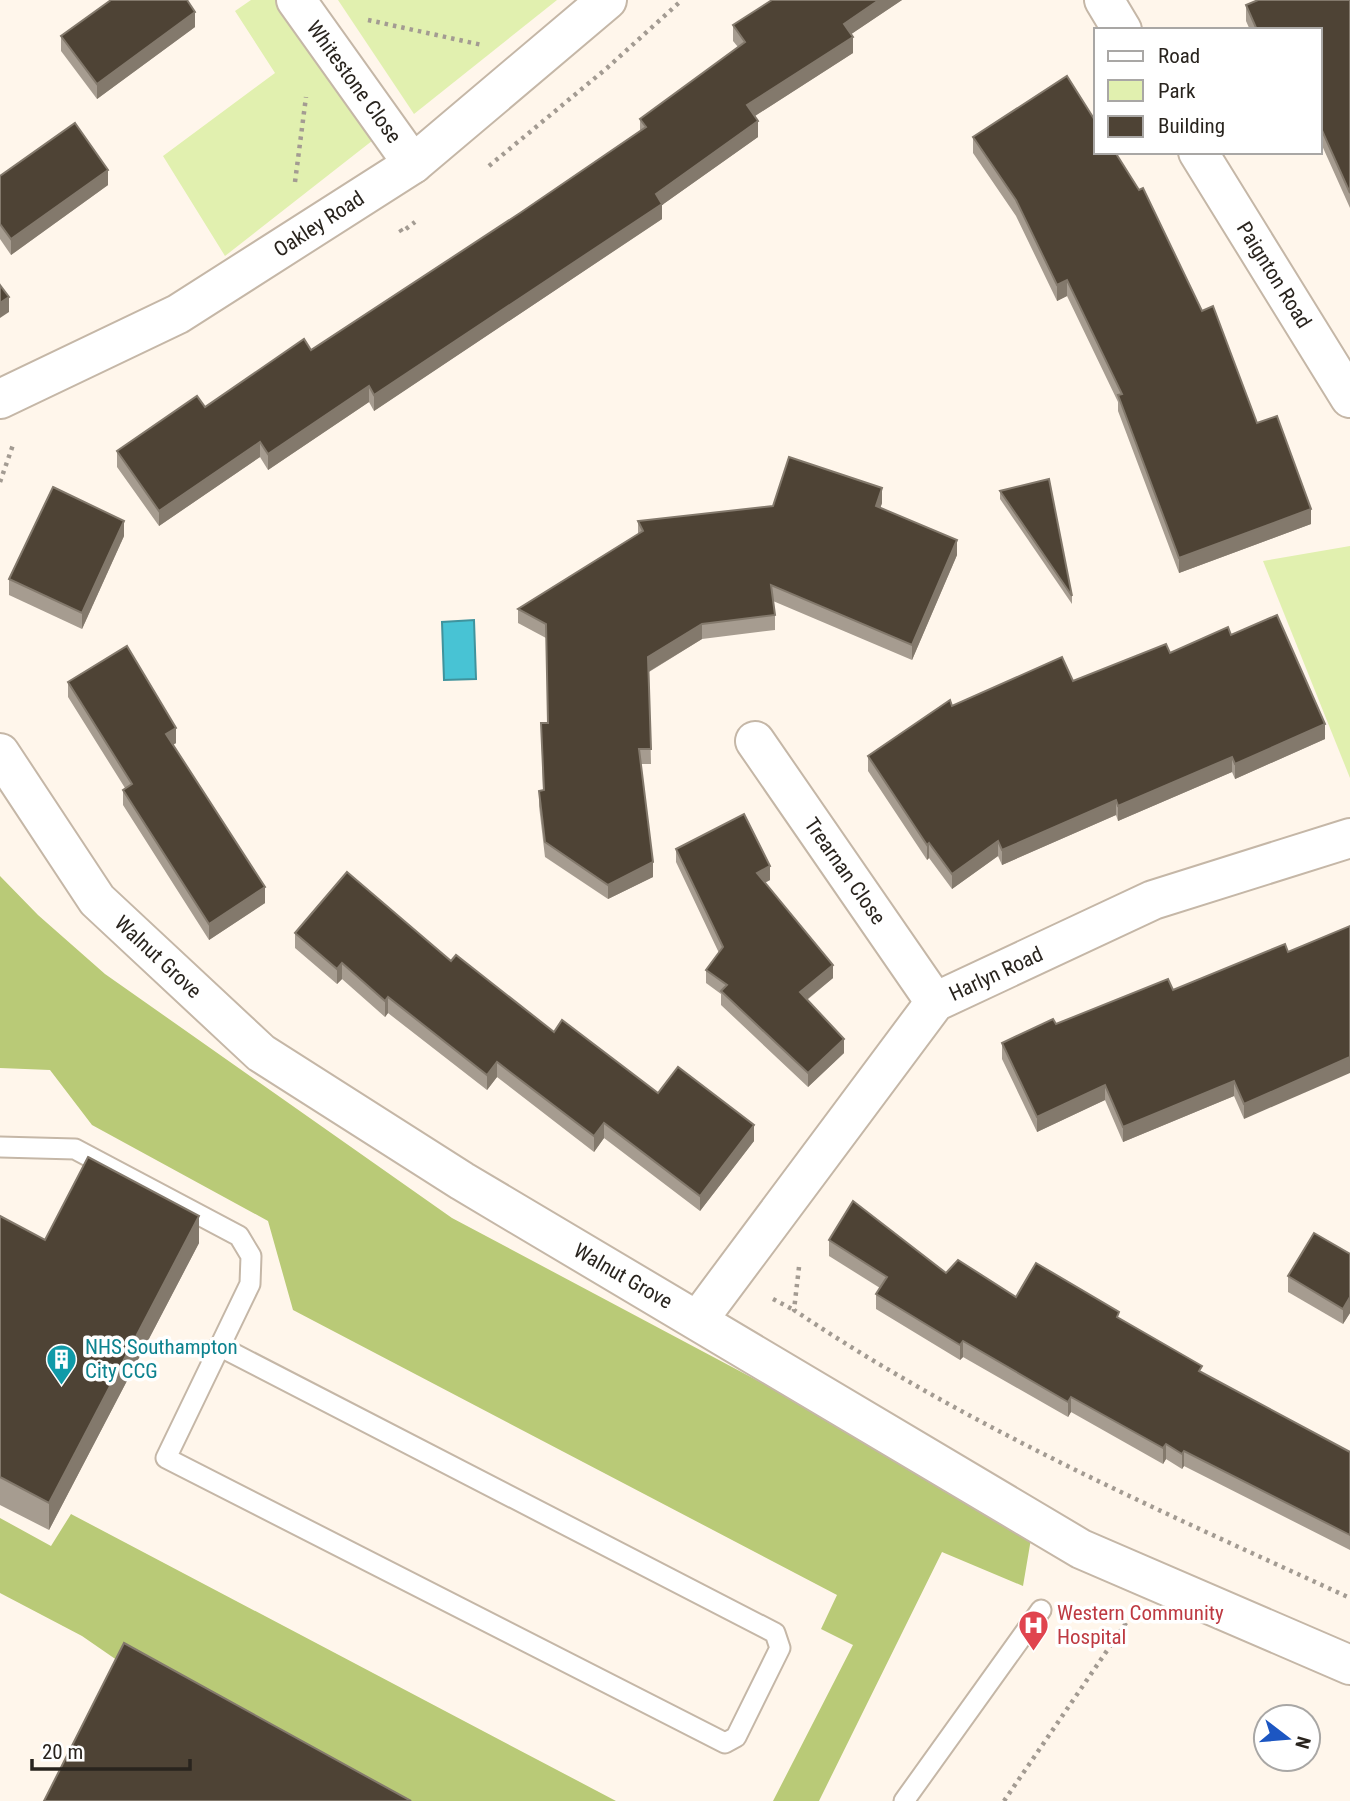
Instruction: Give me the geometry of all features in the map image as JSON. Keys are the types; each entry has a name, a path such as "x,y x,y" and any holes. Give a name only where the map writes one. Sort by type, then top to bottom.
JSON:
{"street":[{"name":"Oakley Road","path":"0,399 178,314 412,164 607,0"},
{"path":"1104,0 1121,28"},
{"name":"Whitestone Close","path":"303,10 412,164"},
{"name":"Paignton Road","path":"1199,154 1350,398"},
{"name":"Trearnan Close","path":"755,740 935,1002"},
{"name":"Walnut Grove","path":"0,753 97,900 261,1053 462,1181 1081,1549 1350,1665"},
{"name":"Harlyn Road","path":"698,1320 935,1002 1153,900 1350,838"}],"lane":[{"path":"0,1147 75,1149 239,1236 251,1256 250,1284 219,1346 166,1458 725,1743 736,1737 780,1648 775,1633 219,1346"},
{"path":"904,1801 1041,1610"}],"path":[{"path":"287,244 303,10 486,46"},
{"path":"799,1262 794,1310 861,1356 1071,1469 1350,1598"},
{"path":"1003,1801 1154,1580"}],"green space":[{"path":"251,0 280,0 377,137 225,256 163,156 275,73 235,11"},
{"path":"338,0 557,0 414,114"},
{"path":"1350,546 1350,778 1263,561"},
{"path":"0,876 38,915 105,974 452,1218 1033,1527 1023,1586 942,1552 819,1801 773,1801 853,1645 821,1629 837,1595 293,1310 268,1221 92,1125 50,1070 0,1068"},
{"path":"71,1514 616,1801 372,1801 124,1665 82,1636 0,1593 0,1518 51,1546"}],"water":[{"path":"474,620 476,679 444,680 442,622"}],"building":[{"path":"111,0 187,0 195,12 97,84 61,36"},
{"path":"772,0 879,0 844,24 853,37 747,105 758,121 656,194 662,204 374,395 369,386 268,454 260,442 159,511 117,451 197,396 205,407 304,339 311,350 646,127 640,119 745,42 733,25"},
{"path":"1258,0 1350,0 1350,193 1322,130 1322,28 1256,28 1246,5"},
{"path":"1067,76 1094,119 1094,154 1116,154 1139,190 1143,188 1202,311 1213,306 1257,423 1277,416 1311,509 1179,558 1118,395 1122,394 1067,280 1057,285 1016,200 973,137"},
{"path":"75,123 108,170 11,239 0,224 0,176"},
{"path":"0,285 9,297 0,303"},
{"path":"789,457 882,488 876,506 957,540 912,645 771,585 775,615 702,624 648,657 651,749 639,749 653,862 608,885 545,842 539,791 544,790 541,723 548,723 546,624 518,609 643,531 638,521 773,506"},
{"path":"1049,479 1072,596 1000,491"},
{"path":"53,487 124,521 82,613 9,579"},
{"path":"1277,615 1325,724 1235,764 1232,757 1118,806 1116,800 1002,850 998,841 952,874 929,843 927,845 868,756 950,700 952,706 1062,657 1073,681 1166,644 1170,653 1228,627 1231,635"},
{"path":"127,646 176,728 166,734 265,887 209,924 123,790 132,784 68,682"},
{"path":"744,814 770,866 757,873 833,965 800,992 844,1039 808,1073 721,991 727,985 706,970 723,947 676,849"},
{"path":"347,872 451,961 456,955 554,1032 562,1020 658,1093 678,1067 754,1125 700,1196 604,1123 594,1136 497,1062 487,1075 388,997 385,1001 342,963 337,969 295,933"},
{"path":"1350,926 1350,1057 1244,1104 1234,1081 1123,1127 1105,1085 1037,1117 1002,1043 1053,1019 1056,1024 1168,979 1173,990 1285,944 1288,952"},
{"name":"NHS Southampton City CCG","path":"88,1157 199,1216 49,1503 0,1477 0,1216 45,1240"},
{"path":"853,1201 946,1273 958,1260 1016,1297 1036,1263 1119,1312 1117,1317 1202,1366 1199,1371 1350,1452 1350,1535 1184,1451 1182,1454 1166,1444 1163,1448 1071,1397 1068,1402 963,1341 960,1345 876,1294 887,1277 829,1240"},
{"path":"1314,1233 1350,1254 1350,1297 1343,1309 1288,1276"},
{"path":"124,1643 411,1801 44,1801"}],"place":[{"name":"NHS Southampton City CCG","path":"62,1386"},
{"name":"Western Community Hospital","path":"1034,1652"}]}
